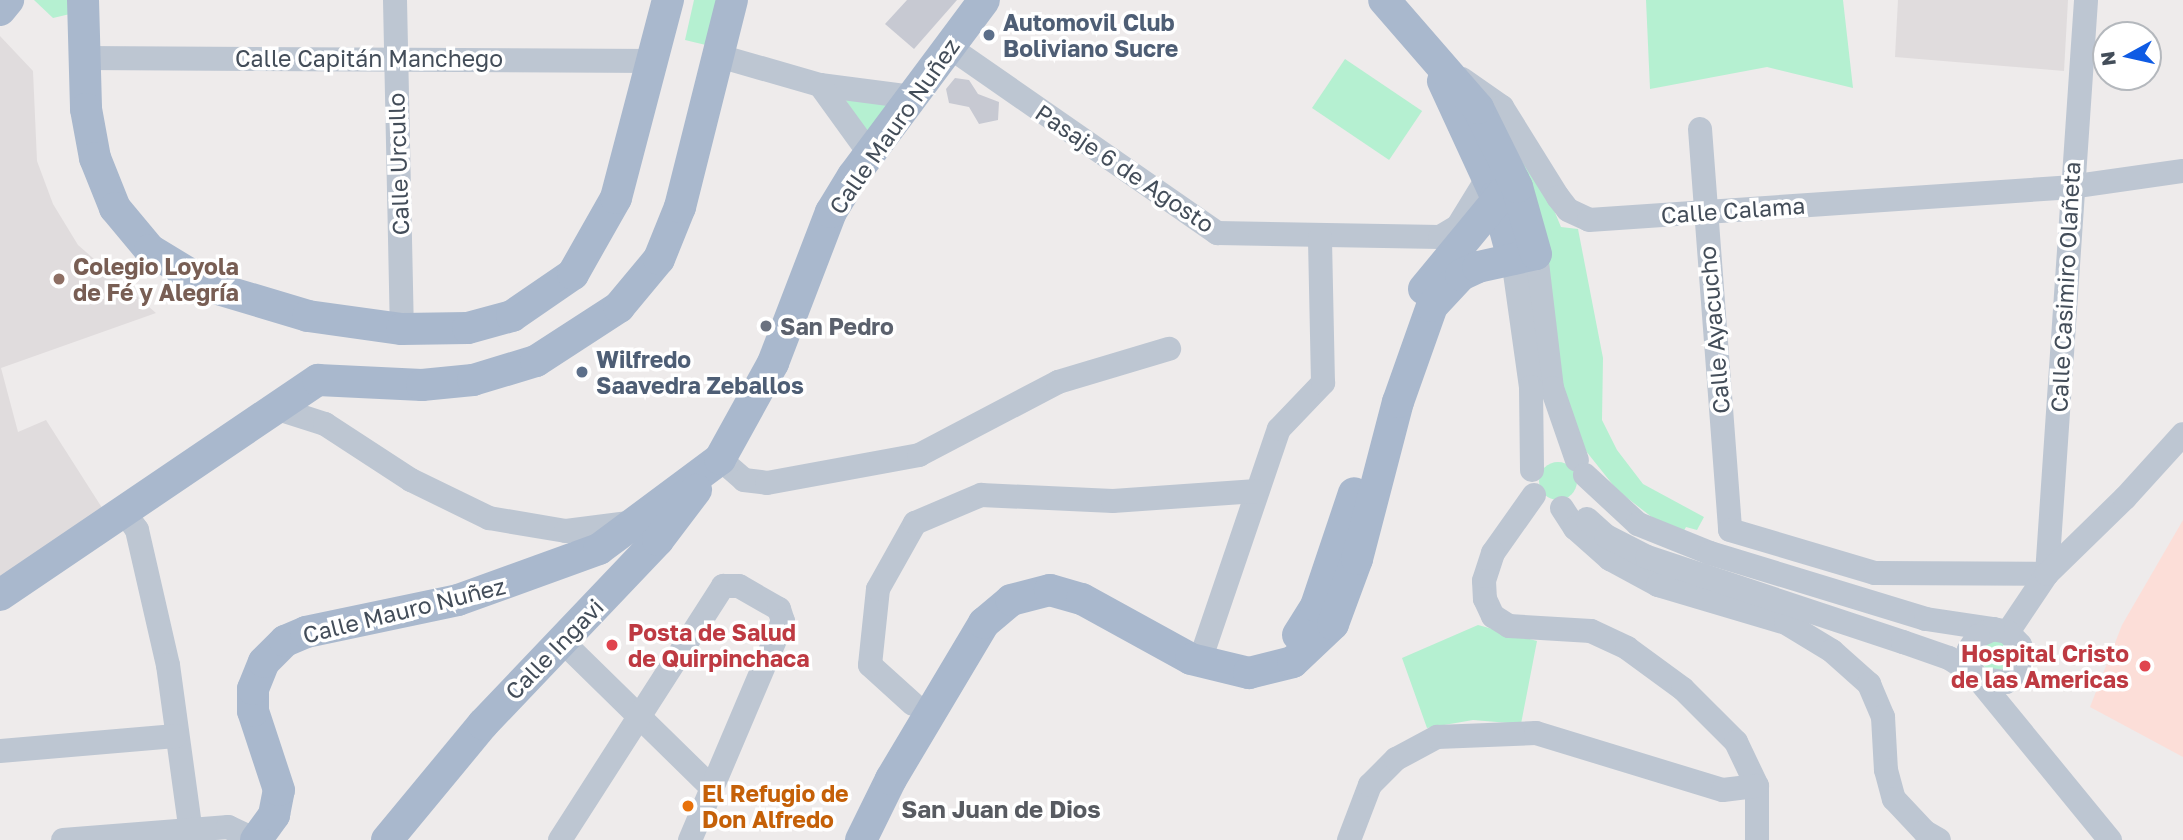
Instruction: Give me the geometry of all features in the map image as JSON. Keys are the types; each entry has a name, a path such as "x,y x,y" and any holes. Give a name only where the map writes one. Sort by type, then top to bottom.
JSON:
{"main road":[{"path":"0,9 8,0"},
{"path":"83,0 86,109 95,158 115,208 150,250 211,287 308,316 402,329 468,328 512,316 573,274 616,198 655,61 668,0"},
{"path":"0,595 124,512 272,407 318,380 422,385 473,380 536,361 620,307 659,259 670,233 732,0"},
{"name":"Calle Mauro Nuñez","path":"256,840 274,815 279,790 253,711 253,689 264,662 285,640 306,632 420,611 497,589 600,548 640,521 720,459 773,363 831,212 870,154 984,0"},
{"name":"Calle Calama","path":"1384,0 1436,63"},
{"path":"1398,0 1413,38"},
{"path":"861,840 891,779 984,623 1011,600 1050,590 1082,599 1191,659 1226,669 1266,672 1306,654 1333,624 1357,559 1398,402 1432,306 1461,275 1524,256 1499,184 1478,108 1436,63"},
{"path":"843,840 954,631 980,595 1003,583 1044,572 1064,574 1133,605 1205,646 1259,654 1281,648 1307,626 1366,458 1402,327 1421,293 1476,229 1499,184"},
{"name":"Calle Ingavi","path":"387,840 483,724 658,540 720,459"}],"street":[{"name":"Calle Urcullo","path":"395,0 402,329"},
{"name":"Calle Casimiro Olañeta","path":"2047,574 2070,187 2086,0"},
{"name":"Pasaje 6 de Agosto","path":"948,46 1217,233 1320,238 1446,235 1499,184"},
{"path":"719,56 820,85 912,97"},
{"name":"Calle Capitán Manchego","path":"83,58 395,57 655,61"},
{"name":"Calle Calama","path":"1436,63 1502,107 1568,209 1589,220 2070,187 2183,171"},
{"path":"820,85 870,154"},
{"name":"Calle Ayacucho","path":"1700,129 1730,530 1875,573 2047,574"},
{"path":"1205,646 1279,429 1323,383 1320,238"},
{"path":"1524,256 1552,388 1581,468 1583,493 1566,506"},
{"path":"1524,256 1533,482 1546,505 1566,506 1606,536 1647,556 1914,646 1978,676 2006,682 2019,670 2020,645 2000,631 1927,619 1710,553 1638,524 1581,468 1552,453 1533,482 1493,553 1484,581 1485,599 1493,616 1508,626 1591,631 1627,648 1683,689 1736,742 1757,786 1756,840"},
{"path":"720,459 744,480 767,484 919,454 1058,382 1169,349"},
{"path":"272,407 324,424 411,480 489,519 566,531 640,521"},
{"path":"2110,840 1978,676 1968,658 1972,642 2000,631 2047,574 2126,498 2183,434"},
{"path":"913,704 870,664 878,589 915,523 981,495 1113,501 1257,491"},
{"path":"1566,506 1575,528 1609,559 1658,585 1786,624 1832,651 1869,684 1883,717 1886,770 1894,799 1925,832 1939,840"},
{"path":"124,512 137,530 168,665 191,833"},
{"path":"560,840 723,586 739,586 779,609 783,621 691,840"},
{"path":"562,641 713,789"},
{"path":"1349,840 1370,785 1396,759 1437,737 1535,733 1723,790 1757,786"},
{"path":"0,751 176,736"},
{"path":"63,840 191,833 228,827 256,840"}],"shaded area":[{"path":"1898,0 2068,0 2064,71 1895,57"},
{"name":"Colegio Loyola de Fé y Alegría","path":"0,36 33,71 37,161 53,204 78,245 156,313 1,368 18,432 46,420 106,514 0,580"},
{"name":"Hospital Cristo de las Americas","path":"2183,520 2183,757 2090,707 2122,625"}],"green space":[{"path":"34,0 70,0 70,14 53,18"},
{"path":"694,0 721,0 710,46 685,40"},
{"path":"1646,0 1843,0 1853,88 1767,67 1650,89"},
{"path":"1345,59 1422,111 1389,160 1312,108"},
{"path":"845,99 891,105 868,135"},
{"path":"1522,160 1549,198 1561,227 1578,229 1603,358 1602,420 1617,450 1643,484 1704,517 1697,530 1686,527 1682,534 1653,518 1617,490 1578,441 1561,396"},
{"path":"1558,462 1572,467 1577,481 1572,495 1558,500 1544,495 1539,481 1544,467"},
{"path":"1478,625 1537,641 1521,724 1473,720 1427,728 1402,658"},
{"path":"1995,641 2006,645 2010,656 2006,667 1995,671 1984,667 1980,656 1984,645"}],"building":[{"path":"907,0 957,0 914,49 885,24"},
{"path":"955,78 969,80 978,94 999,102 998,120 979,124 969,107 949,103 946,89"}],"place":[{"name":"Automovil Club Boliviano Sucre","path":"989,35"},
{"name":"Colegio Loyola de Fé y Alegría","path":"59,279"},
{"name":"San Pedro","path":"766,326"},
{"name":"Wilfredo Saavedra Zeballos","path":"582,372"},
{"name":"Posta de Salud de Quirpinchaca","path":"612,645"},
{"name":"Hospital Cristo de las Americas","path":"2145,666"},
{"name":"El Refugio de Don Alfredo","path":"688,806"}],"district":[{"name":"San Juan de Dios","path":"1001,809"}]}
